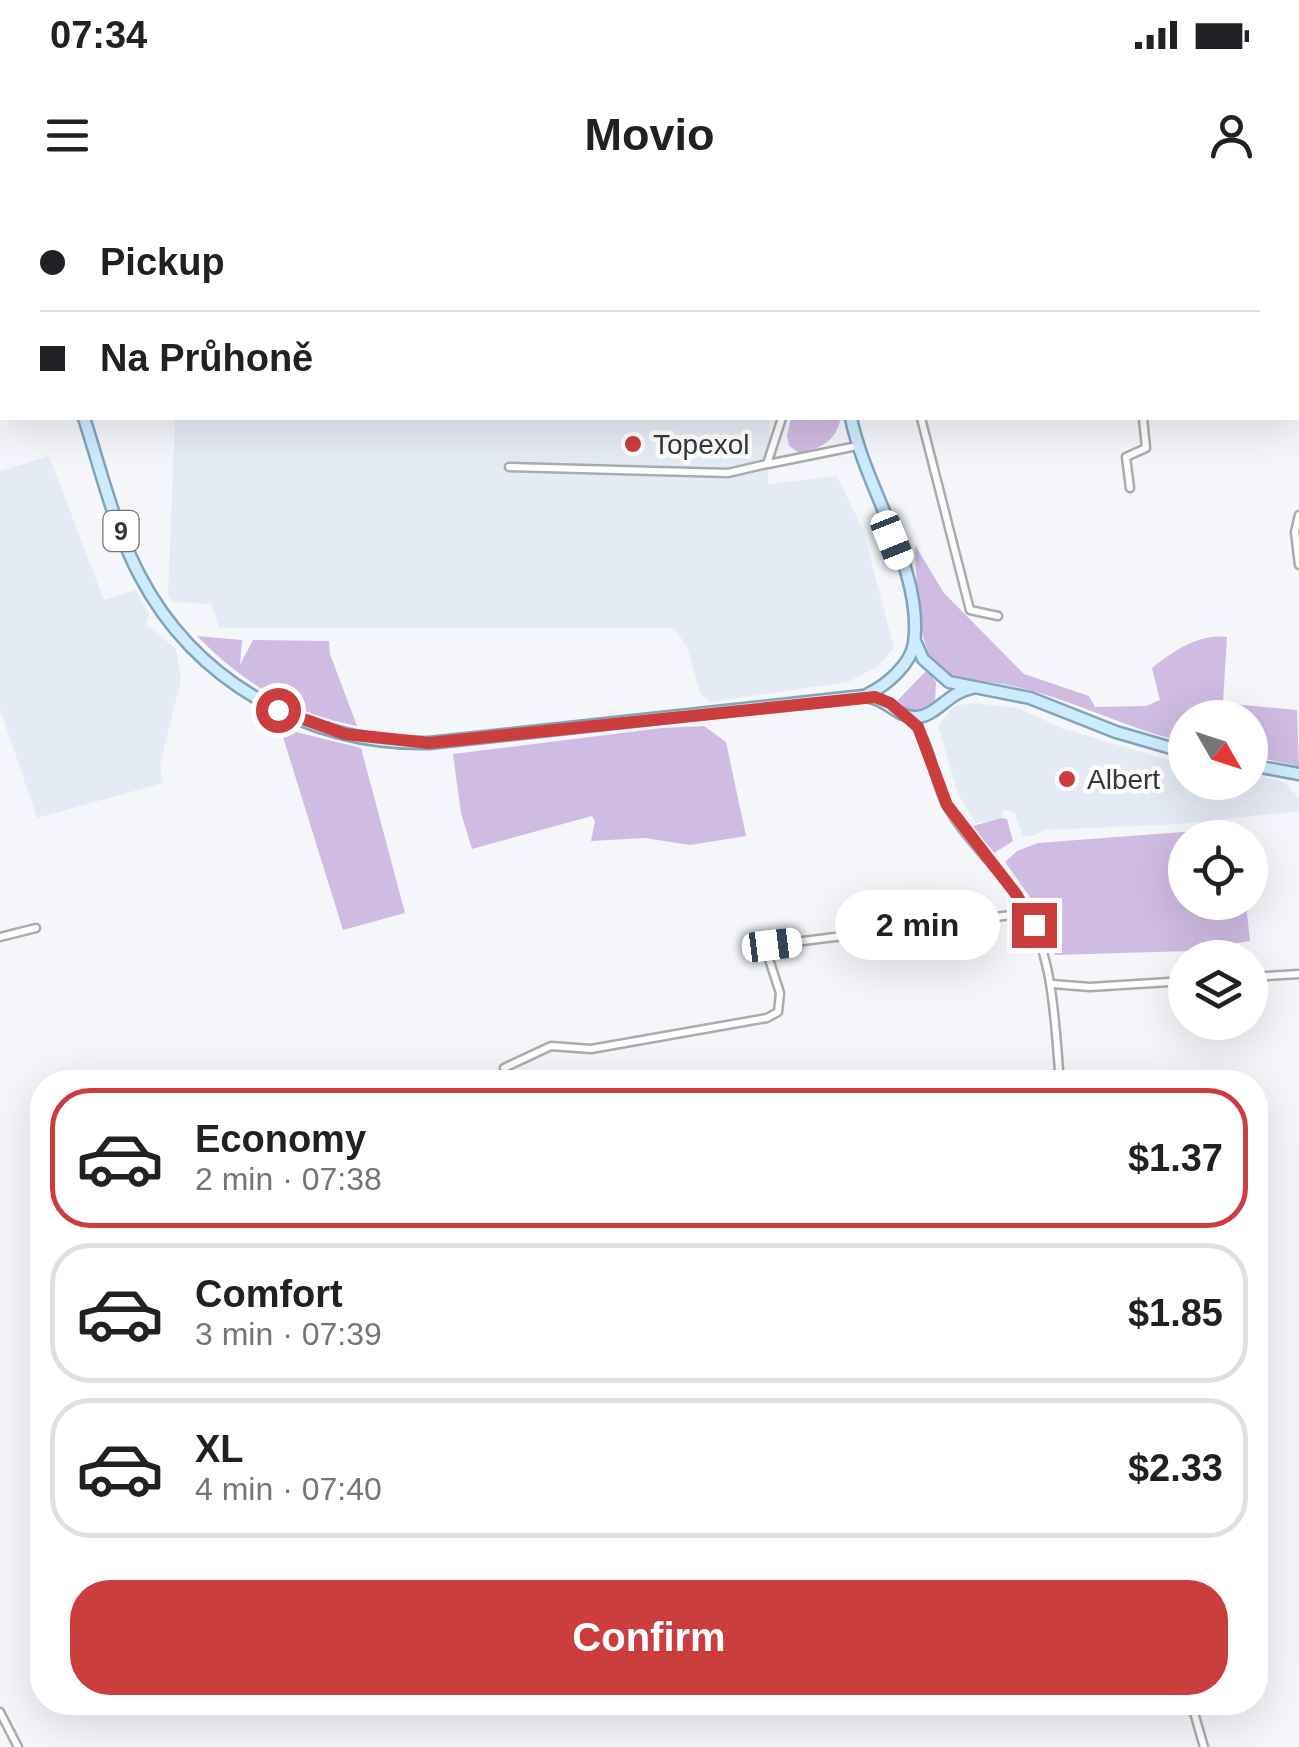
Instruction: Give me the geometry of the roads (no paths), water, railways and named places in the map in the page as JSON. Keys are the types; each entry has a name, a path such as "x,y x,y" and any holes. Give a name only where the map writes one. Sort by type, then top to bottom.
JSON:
{"main road":[{"name":"9","path":"85,420 132,559 168,620 204,660 235,685 310,724 364,738 429,743 863,696 882,699 906,716"},
{"path":"851,420 857,446 906,573 920,654 935,671 949,682 1040,701 1116,732 1168,747"},
{"path":"901,666 910,654 914,635"},
{"path":"901,666 916,662 935,671 943,690 935,708"},
{"name":"9","path":"863,696 891,678 901,666"},
{"path":"891,678 888,692 894,706"},
{"path":"906,716 920,717 957,691 972,688"},
{"path":"1268,768 1299,774"}],"street":[{"path":"767,464 781,420"},
{"path":"922,420 970,610 998,616"},
{"path":"1130,488 1126,456 1146,448 1143,420"},
{"path":"509,467 728,473 857,446"},
{"path":"1299,514 1295,532 1299,565"},
{"path":"935,708 926,729 926,742 947,805 1025,908 1041,941 1051,984 1059,1070"},
{"path":"906,716 926,742"},
{"path":"504,1068 550,1046 586,1050 767,1018 778,1012 780,994 767,953 772,945 1010,915 1025,908"},
{"path":"0,937 36,928"},
{"path":"1268,976 1299,974"},
{"path":"1051,984 1090,987 1168,982"},
{"path":"0,1712 18,1747"},
{"path":"1195,1715 1204,1747"}],"place":[{"name":"Topexol","path":"633,444"},
{"name":"Albert","path":"1067,779"}]}
